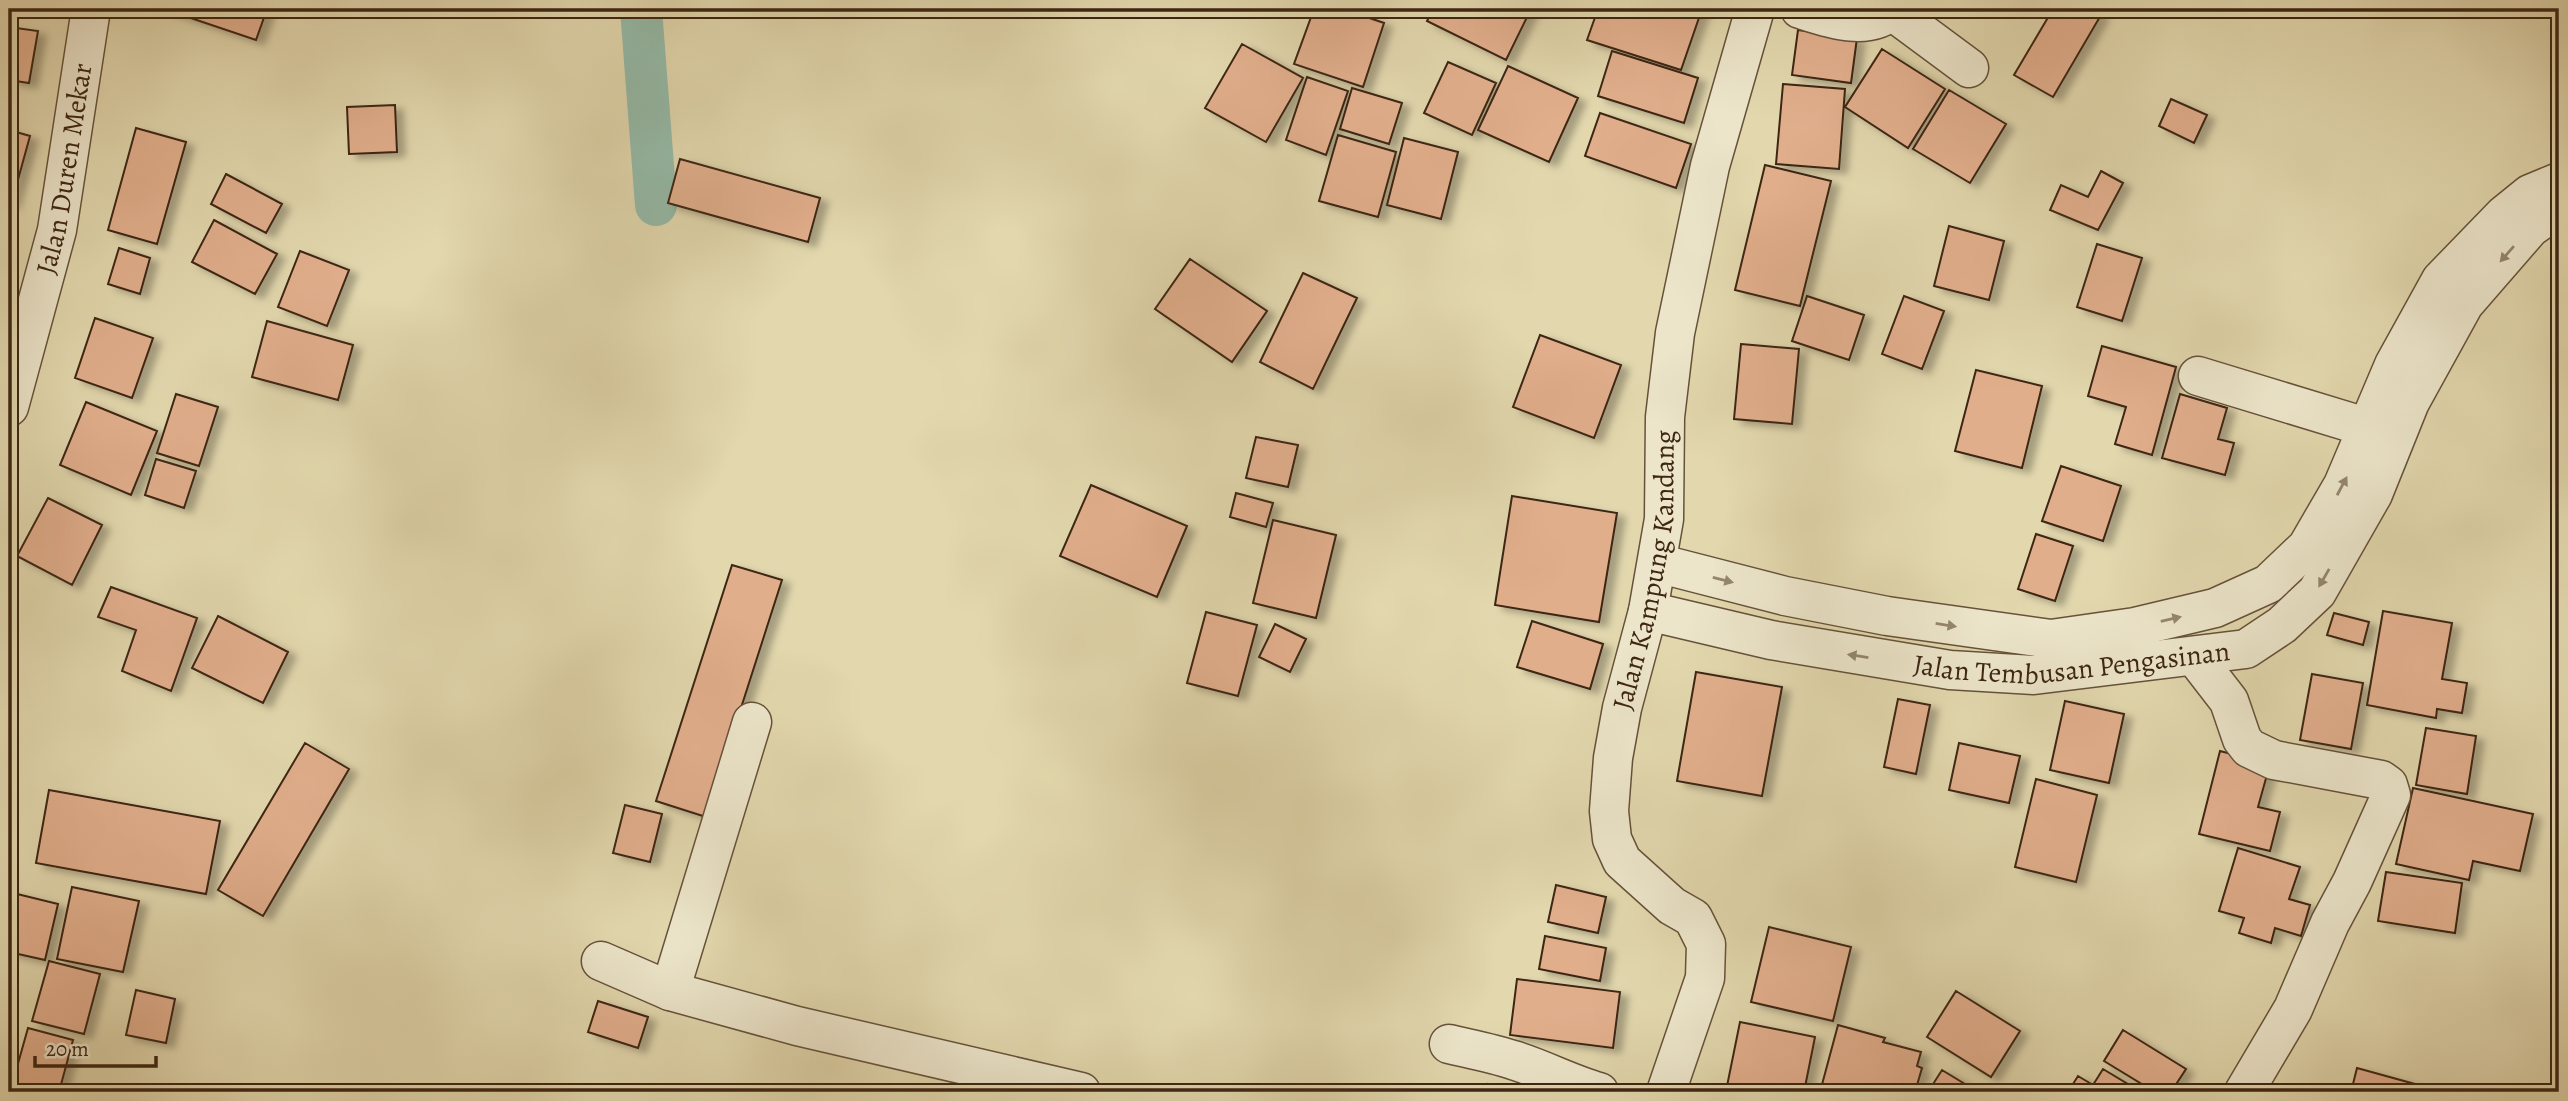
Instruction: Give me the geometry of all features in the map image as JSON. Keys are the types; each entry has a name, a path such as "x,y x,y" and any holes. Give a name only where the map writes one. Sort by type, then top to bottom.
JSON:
{"street":[{"name":"Jalan Duren Mekar","path":"9,407 57,230 91,9"},
{"name":"Jalan Kampung Kandang","path":"1666,1092 1705,978 1706,944 1693,918 1672,906 1622,861 1612,839 1609,811 1612,758 1622,708 1648,611 1664,519 1665,417 1675,333 1710,166 1755,9"},
{"path":"1800,9 1846,21 1879,19 1892,10 1969,68"},
{"name":"Jalan Tembusan Pengasinan","path":"1657,563 1785,596 1874,613 2051,639 2136,627 2215,608 2269,584 2307,547 2343,485 2394,365 2441,281 2504,215 2530,194 2559,182"},
{"name":"Jalan Tembusan Pengasinan","path":"1648,611 1783,642 1950,670 2034,675 2246,649 2281,625 2317,592 2373,494 2410,402 2464,304 2530,228 2547,216 2559,212"},
{"path":"2198,376 2369,428"},
{"path":"2215,608 2246,649"},
{"path":"2195,656 2229,701 2242,739 2249,748 2274,760 2381,780 2388,785 2391,795 2292,1009 2244,1092"},
{"path":"689,996 752,722"},
{"path":"601,961 689,996 797,1026 1081,1092"},
{"path":"1449,1044 1511,1059 1553,1074 1573,1085 1600,1092"}],"building":[{"path":"164,9 267,9 256,40"},
{"path":"1314,9 1343,9 1384,23 1363,87 1294,64"},
{"path":"1433,9 1531,9 1506,60 1427,21"},
{"path":"1598,9 1702,9 1681,70 1587,40"},
{"path":"2053,9 2090,9 2101,15 2053,97 2014,75"},
{"path":"9,27 38,31 29,83 9,80"},
{"path":"1798,30 1857,38 1851,83 1792,75"},
{"path":"1242,44 1303,78 1266,142 1205,108"},
{"path":"1882,49 1945,89 1908,148 1845,107"},
{"path":"1612,51 1698,78 1684,123 1598,96"},
{"path":"1448,62 1496,83 1472,135 1424,113"},
{"path":"1508,66 1578,98 1549,162 1478,130"},
{"path":"1307,77 1348,91 1326,155 1286,140"},
{"path":"1783,84 1845,89 1839,169 1776,164"},
{"path":"1352,88 1402,103 1389,144 1340,129"},
{"path":"1949,90 2006,124 1970,183 1913,149"},
{"path":"2171,99 2207,115 2194,143 2159,126"},
{"path":"395,105 397,152 349,154 347,107"},
{"path":"1600,113 1691,144 1676,188 1585,156"},
{"path":"136,128 186,142 157,244 108,230"},
{"path":"9,130 30,136 11,205 9,204"},
{"path":"1338,135 1396,152 1378,217 1319,201"},
{"path":"1404,138 1458,152 1441,219 1387,205"},
{"path":"680,159 820,198 808,242 668,203"},
{"path":"1765,165 1831,181 1800,306 1735,290"},
{"path":"2101,171 2123,183 2098,230 2050,210 2061,185 2088,197"},
{"path":"226,174 282,204 266,233 211,204"},
{"path":"214,220 277,254 255,294 192,262"},
{"path":"1949,226 2004,241 1989,300 1934,286"},
{"path":"2097,244 2142,258 2122,321 2077,307"},
{"path":"119,248 150,258 140,294 108,284"},
{"path":"300,251 349,270 327,326 278,307"},
{"path":"1190,259 1267,311 1232,362 1155,309"},
{"path":"1303,273 1357,298 1313,389 1260,362"},
{"path":"1807,296 1864,315 1849,360 1792,341"},
{"path":"1904,296 1944,311 1922,369 1882,354"},
{"path":"95,318 153,338 132,398 75,378"},
{"path":"267,321 353,345 338,400 252,377"},
{"path":"1540,335 1621,365 1594,438 1513,407"},
{"path":"1741,344 1799,349 1792,424 1734,419"},
{"path":"2102,346 2176,367 2152,455 2115,444 2126,407 2088,396"},
{"path":"1976,370 2042,386 2022,468 1955,451"},
{"path":"176,394 218,407 199,466 157,453"},
{"path":"2180,394 2227,408 2218,439 2234,443 2225,475 2162,458"},
{"path":"86,402 157,431 131,495 60,465"},
{"path":"1256,437 1298,445 1288,487 1246,478"},
{"path":"156,459 196,471 184,508 145,495"},
{"path":"2061,466 2121,486 2103,541 2042,521"},
{"path":"1091,485 1187,526 1157,597 1060,556"},
{"path":"1236,493 1273,503 1266,527 1230,517"},
{"path":"1512,496 1617,513 1599,622 1495,605"},
{"path":"48,498 102,525 72,585 17,556"},
{"path":"1273,520 1336,535 1316,618 1253,603"},
{"path":"2036,534 2073,546 2055,601 2018,589"},
{"path":"732,565 782,580 706,817 656,801"},
{"path":"111,587 197,618 171,691 122,671 136,630 98,617"},
{"path":"2383,611 2452,623 2442,679 2467,683 2462,713 2437,709 2436,718 2367,705"},
{"path":"1206,612 1257,625 1238,696 1187,683"},
{"path":"2334,613 2369,622 2363,645 2327,635"},
{"path":"218,616 288,652 263,703 192,668"},
{"path":"1532,621 1603,644 1590,689 1517,667"},
{"path":"1275,624 1306,639 1290,672 1259,657"},
{"path":"1696,672 1782,687 1762,796 1677,781"},
{"path":"2312,674 2363,683 2351,749 2300,740"},
{"path":"1898,699 1930,705 1916,774 1884,767"},
{"path":"2065,701 2124,714 2109,783 2050,770"},
{"path":"2426,728 2476,736 2467,794 2416,785"},
{"path":"305,743 349,769 263,916 218,890"},
{"path":"1959,743 2020,756 2009,803 1949,790"},
{"path":"2220,751 2270,764 2258,807 2280,812 2270,851 2199,834"},
{"path":"2036,779 2097,795 2076,882 2015,867"},
{"path":"2413,788 2533,814 2520,871 2473,861 2469,880 2396,864"},
{"path":"49,790 220,821 206,894 36,863"},
{"path":"625,805 662,814 650,862 613,853"},
{"path":"2238,848 2300,867 2289,899 2310,905 2301,936 2275,928 2271,943 2239,933 2244,918 2219,911"},
{"path":"2386,872 2462,883 2455,933 2378,921"},
{"path":"1556,885 1606,897 1598,933 1548,922"},
{"path":"72,887 139,901 123,972 57,959"},
{"path":"9,892 58,904 45,960 9,952"},
{"path":"1769,927 1851,947 1833,1021 1751,1002"},
{"path":"1545,936 1606,948 1600,981 1539,969"},
{"path":"49,961 100,974 84,1034 32,1021"},
{"path":"1517,979 1620,992 1613,1048 1510,1035"},
{"path":"136,990 175,999 166,1043 126,1035"},
{"path":"1956,991 2020,1031 1991,1077 1927,1037"},
{"path":"598,1001 648,1017 638,1048 588,1032"},
{"path":"1740,1022 1815,1037 1804,1092 1726,1091"},
{"path":"1838,1025 1885,1038 1883,1042 1921,1052 1917,1066 1922,1068 1915,1092 1820,1092"},
{"path":"28,1028 73,1040 59,1092 10,1092"},
{"path":"2123,1030 2186,1069 2171,1092 2155,1092 2104,1061"},
{"path":"2357,1068 2433,1089 2432,1092 2351,1092"},
{"path":"2103,1069 2141,1092 2068,1092 2078,1076 2093,1085"},
{"path":"1942,1070 1978,1092 1928,1092"},
{"path":"1488,1084 1528,1092 1486,1092"}],"waterway":[{"path":"641,9 656,205"}]}
